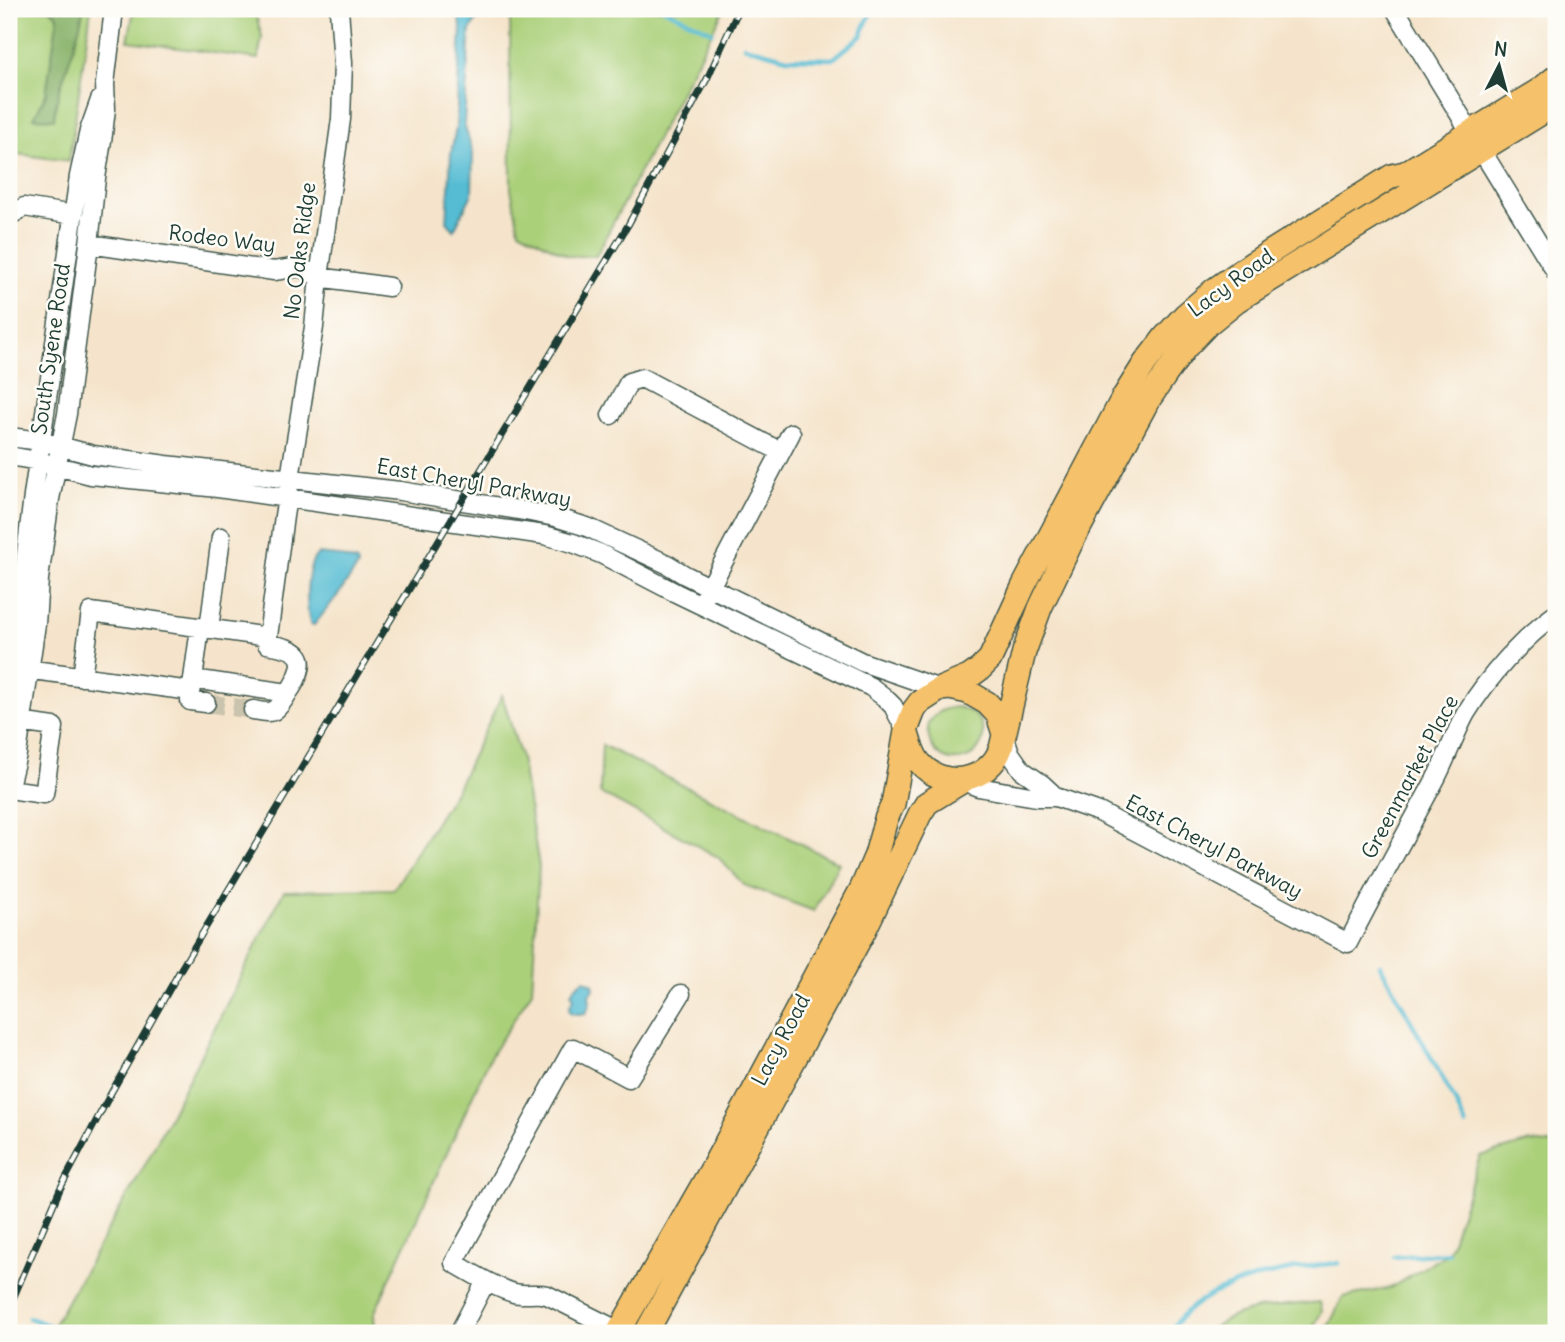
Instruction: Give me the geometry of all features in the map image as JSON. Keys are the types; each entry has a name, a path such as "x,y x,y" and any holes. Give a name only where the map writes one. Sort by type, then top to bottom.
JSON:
{"main road":[{"name":"Lacy Road","path":"1004,734 1024,652 1049,586 1070,542 1147,402 1185,348 1209,323 1236,301 1477,141 1556,77"},
{"name":"Lacy Road","path":"940,689 969,677 990,659 1043,548 1123,398 1154,350 1185,315 1214,290 1253,263 1392,176 1405,173 1556,104"},
{"path":"940,689 961,690 987,703 998,715 1004,734 998,757 990,766 962,781 940,777 920,764 906,731 920,702 940,689"},
{"name":"Lacy Road","path":"619,1332 732,1131 861,890 893,804 906,731"},
{"name":"Lacy Road","path":"646,1333 864,931 920,814 927,803 962,781"}],"street":[{"name":"South Syene Road","path":"22,668 36,624 50,499 67,414 106,109 105,84 114,9"},
{"name":"No Oaks Ridge","path":"267,640 314,327 341,119 343,63 339,9"},
{"path":"1395,9 1556,272"},
{"name":"South Syene Road","path":"9,754 16,722 22,668 21,613 38,461 79,176 89,131 105,84"},
{"path":"9,216 24,207 74,215"},
{"name":"Rodeo Way","path":"89,244 274,271 300,267 319,277 389,287"},
{"path":"611,415 629,382 642,379 780,452"},
{"path":"701,605 791,433"},
{"name":"East Cheryl Parkway","path":"9,437 41,441 93,455 400,491 555,517 617,540 862,662 940,689"},
{"name":"East Cheryl Parkway","path":"9,456 91,475 218,488 544,535 573,543 601,554 871,687 892,706 906,731"},
{"path":"195,693 221,537"},
{"path":"82,677 91,612 267,640 296,652 301,659 299,674 276,710 253,710"},
{"name":"Greenmarket Place","path":"1348,943 1443,766 1466,714 1500,666 1541,625 1556,614"},
{"path":"22,668 195,693 288,693"},
{"name":"South Syene Road","path":"9,788 17,754 16,722"},
{"path":"9,788 44,794 54,727 16,722"},
{"name":"East Cheryl Parkway","path":"1004,734 1010,753 1022,770 1056,797"},
{"name":"East Cheryl Parkway","path":"962,781 978,787 1036,797 1056,797 1116,820 1348,943"},
{"path":"619,1332 547,1295 516,1294 454,1263 572,1048 629,1078 681,994"},
{"path":"459,1333 486,1280"}],"green space":[{"path":"9,9 91,9 69,161 9,153"},
{"path":"50,9 83,9 54,119 34,118 46,94 58,16"},
{"path":"134,9 254,9 262,36 258,59 128,41"},
{"path":"510,9 724,9 596,256 568,256 519,230 511,189"},
{"path":"9,484 16,496 9,555"},
{"path":"502,695 521,758 539,866 532,991 490,1057 374,1314 375,1333 49,1333 146,1163 284,891 394,889 456,790"},
{"path":"958,707 975,716 981,723 983,733 982,743 971,756 954,760 938,754 932,746 928,724 941,711"},
{"path":"602,745 839,863 814,911 744,885 718,857 600,793"},
{"path":"1530,1142 1556,1145 1556,1333 1325,1333 1343,1297 1390,1288 1448,1253 1480,1156"},
{"path":"1320,1302 1322,1311 1310,1333 1208,1333 1219,1324 1246,1312"}],"water":[{"path":"456,9 482,9 470,31 464,124 473,152 472,194 454,230 447,222 451,153 456,127 461,26"},
{"path":"318,554 338,556 357,562 358,566 314,625 311,625 308,577"},
{"path":"584,980 593,984 594,989 589,995 590,1003 586,1013 572,1013 569,1007 574,998 571,993"}],"waterway":[{"path":"664,9 712,32"},
{"path":"744,46 787,58 833,59 861,36 872,9"},
{"path":"1380,965 1454,1099 1466,1126"},
{"path":"1394,1257 1448,1253"},
{"path":"1170,1333 1186,1312 1200,1301 1237,1284 1280,1272 1339,1263"},
{"path":"29,1318 71,1333"}],"tunnel":[{"path":"206,703 253,710"}],"railway":[{"path":"9,1308 60,1189 111,1093 182,967 628,225 707,79 739,9"}]}
